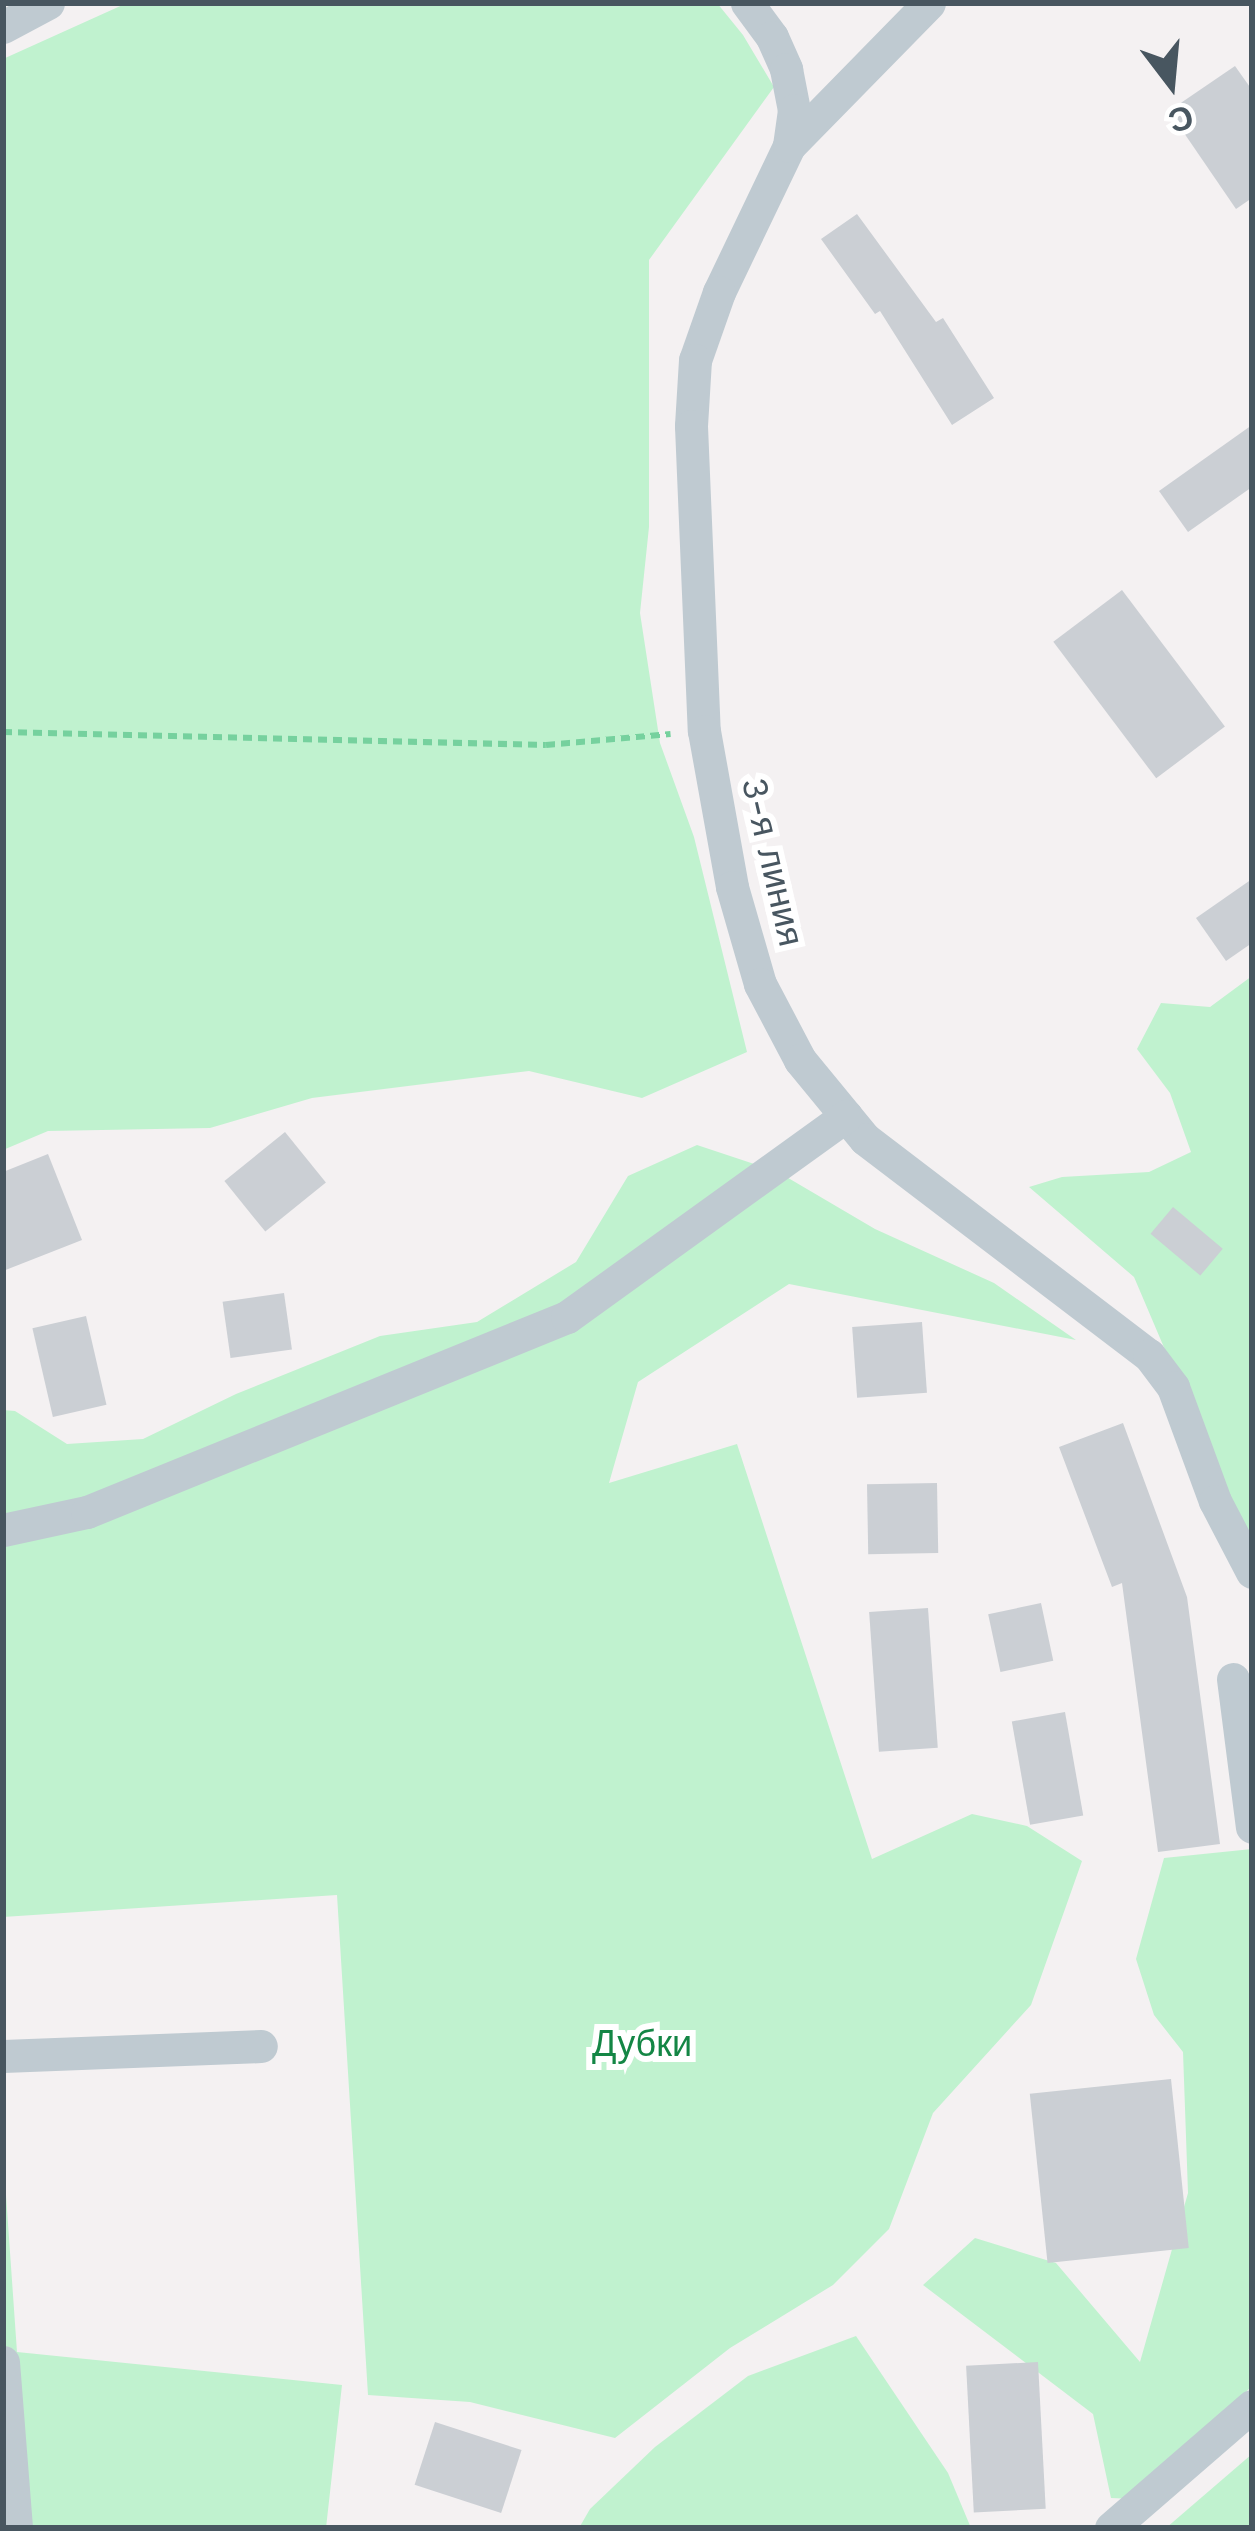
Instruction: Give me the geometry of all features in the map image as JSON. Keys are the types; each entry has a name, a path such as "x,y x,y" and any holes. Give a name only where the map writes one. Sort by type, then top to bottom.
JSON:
{"street":[{"path":"3,26 48,3"},
{"name":"3-я линия","path":"747,3 772,37 786,69 794,110 789,146 718,292 695,360 691,426 704,731 732,887 760,984 800,1060 865,1139 1149,1355 1173,1387 1215,1501 1252,1572"},
{"path":"789,146 929,3"},
{"path":"3,1530 88,1513 567,1316 846,1116"},
{"path":"1233,1678 1252,1827"},
{"path":"3,2056 261,2046"},
{"path":"3,2362 16,2528"},
{"path":"1111,2528 1252,2406"}],"path":[{"path":"3,732 546,745 704,731"}],"green space":[{"path":"127,3 717,3 774,87 649,260 649,527 640,613 660,743 694,837 747,1052 642,1098 529,1071 312,1098 210,1128 48,1131 3,1150 3,59"},
{"path":"1252,976 1252,1554 1134,1277 1029,1187 1062,1177 1149,1172 1191,1152 1170,1093 1137,1049 1161,1003 1210,1007"},
{"name":"Дубки","path":"697,1145 778,1172 875,1229 994,1283 1076,1340 789,1284 638,1382 609,1483 737,1444 872,1859 972,1814 1027,1826 1082,1861 1031,2005 933,2113 889,2229 833,2285 730,2348 615,2438 470,2402 368,2395 337,1895 3,1917 3,1410 15,1411 67,1444 143,1439 236,1394 380,1336 477,1322 576,1262 628,1176"},
{"path":"1252,1849 1252,2386 1134,2499 1111,2498 1093,2414 923,2285 975,2238 1056,2263 1140,2362 1188,2193 1183,2052 1154,2015 1136,1959 1164,1858"},
{"path":"3,2152 17,2352 342,2385 326,2528 3,2528"},
{"path":"856,2336 948,2473 971,2528 579,2528 590,2509 655,2447 748,2376"},
{"path":"1252,2454 1252,2528 1166,2528"}],"building":[{"path":"1235,66 1252,90 1252,198 1236,209 1169,111"},
{"path":"857,214 936,322 943,318 994,398 952,425 880,311 875,314 821,239"},
{"path":"1252,425 1252,487 1188,532 1159,491"},
{"path":"1122,590 1225,727 1156,778 1053,642"},
{"path":"1252,879 1252,943 1226,961 1196,918"},
{"path":"285,1132 326,1183 265,1232 224,1181"},
{"path":"48,1154 82,1240 3,1271 3,1172"},
{"path":"1173,1207 1223,1249 1200,1276 1151,1234"},
{"path":"284,1293 292,1349 231,1358 223,1302"},
{"path":"86,1316 106,1405 53,1417 32,1328"},
{"path":"922,1322 927,1393 857,1398 852,1327"},
{"path":"1123,1423 1187,1597 1220,1844 1158,1852 1122,1583 1112,1587 1059,1447"},
{"path":"937,1483 938,1553 868,1554 867,1484"},
{"path":"1041,1603 1053,1661 1000,1672 988,1614"},
{"path":"928,1608 938,1748 879,1752 869,1612"},
{"path":"1065,1712 1083,1815 1030,1825 1012,1721"},
{"path":"1171,2079 1189,2248 1048,2263 1030,2094"},
{"path":"1038,2362 1046,2509 974,2513 966,2366"},
{"path":"435,2422 522,2450 501,2513 415,2485"}]}
